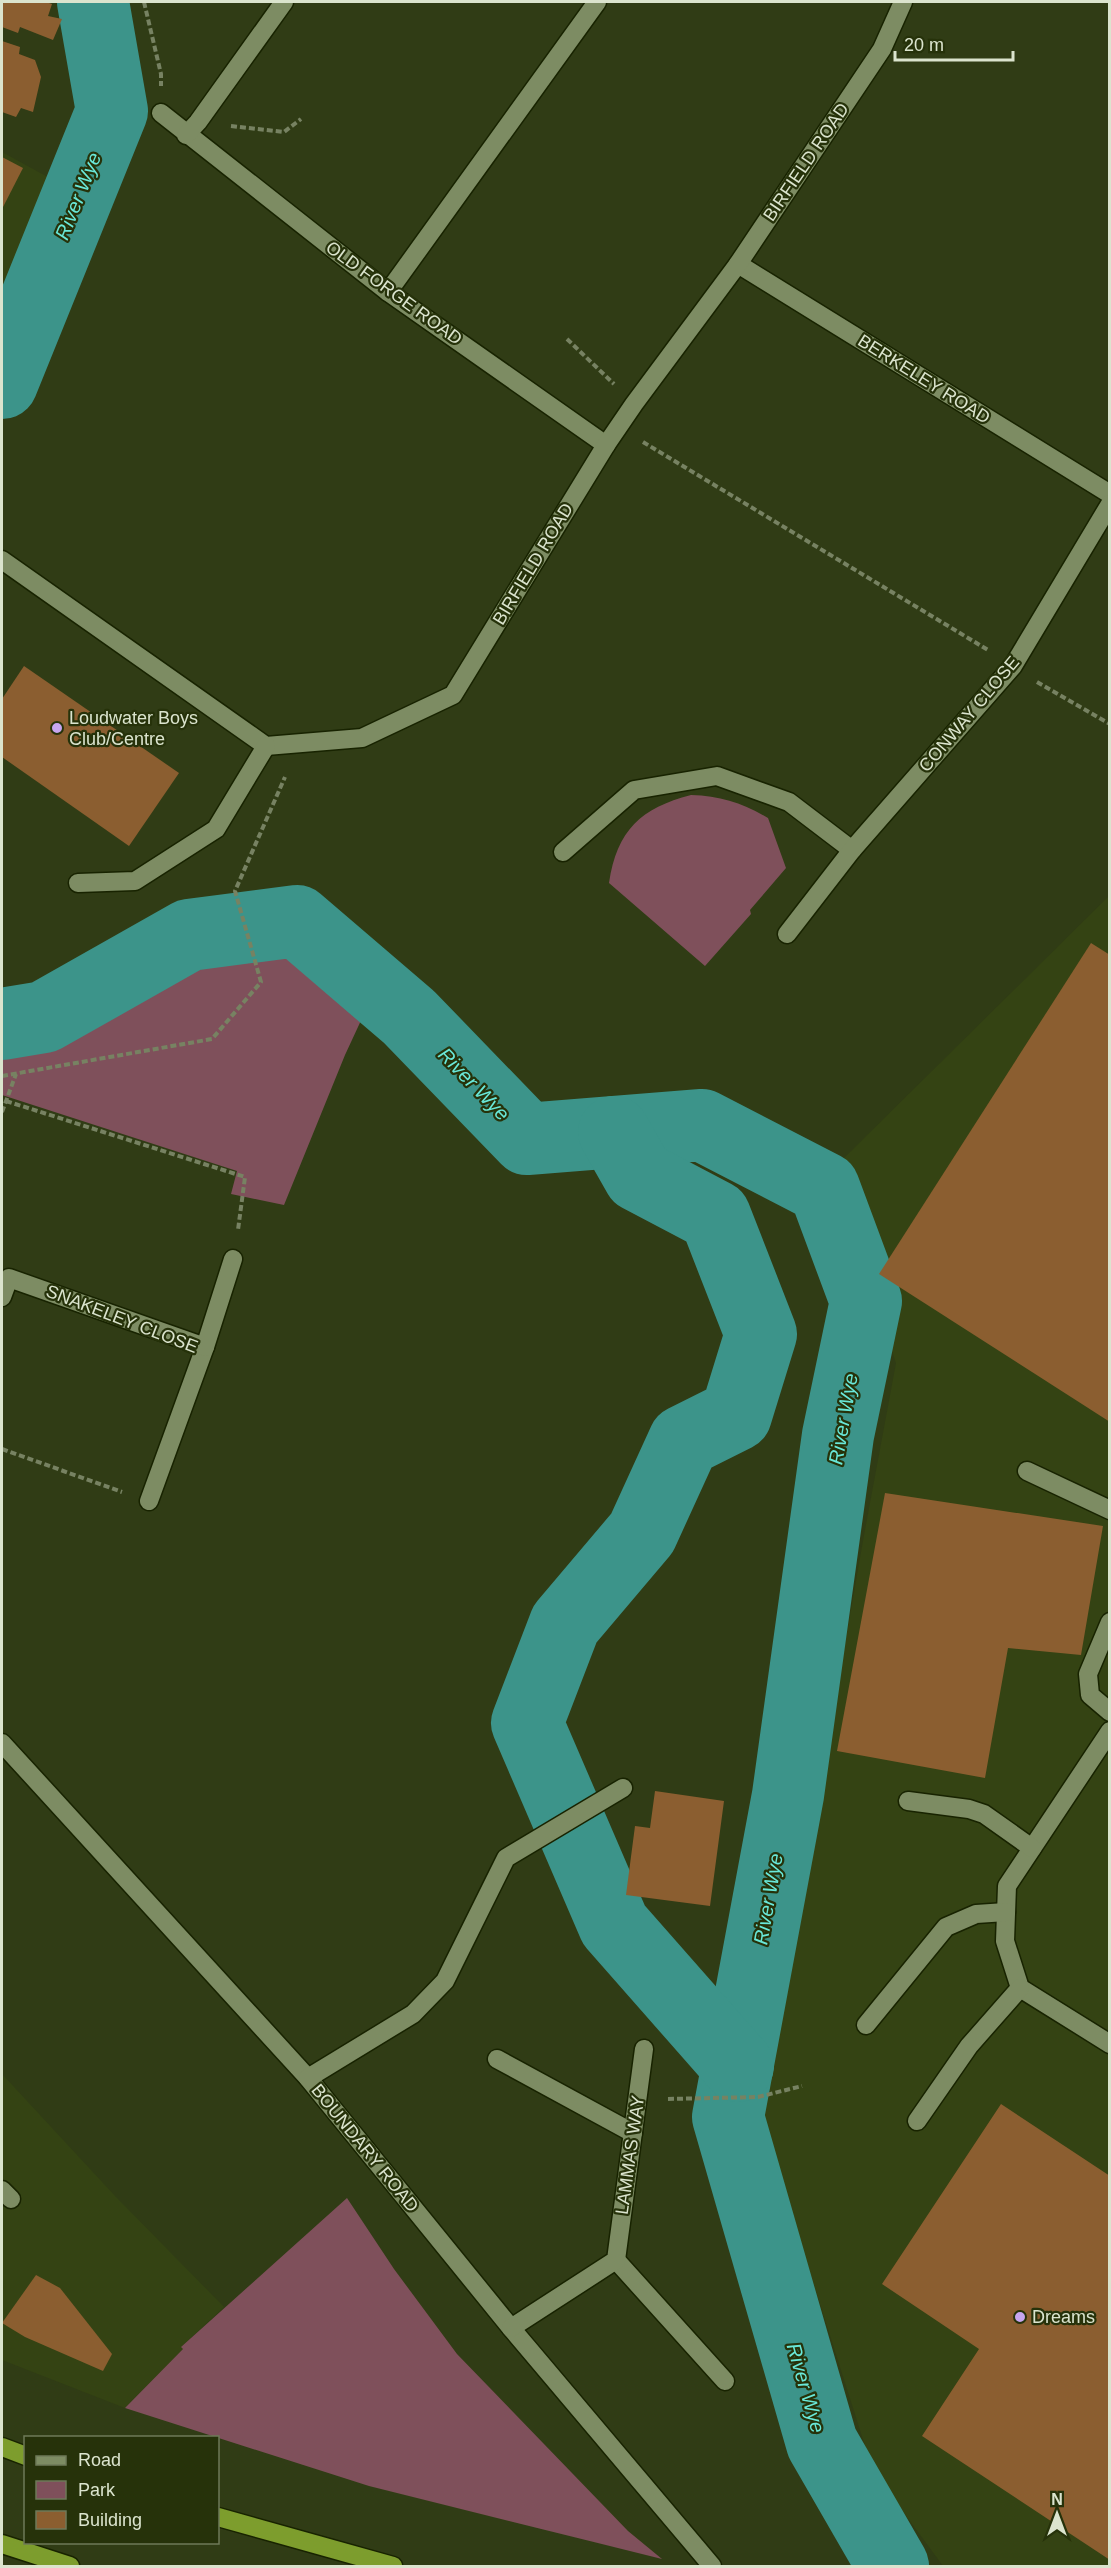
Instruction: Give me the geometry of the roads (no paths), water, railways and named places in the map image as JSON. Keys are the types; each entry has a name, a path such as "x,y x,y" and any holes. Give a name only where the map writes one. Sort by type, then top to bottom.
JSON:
{"highway":[{"path":"2,2447 24,2455"},
{"path":"219,2517 393,2566"},
{"path":"2,2544 69,2566"}],"street":[{"path":"192,128 284,2"},
{"path":"388,292 597,2"},
{"name":"BIRFIELD ROAD","path":"266,746 362,738 453,695 606,445 738,264 882,49 903,2"},
{"name":"OLD FORGE ROAD","path":"160,113 192,128 388,292 606,445"},
{"name":"BERKELEY ROAD","path":"738,264 1110,494"},
{"name":"CONWAY CLOSE","path":"787,934 852,850 1013,666 1110,504"},
{"path":"2,560 266,746 216,829 135,881 78,883"},
{"path":"563,852 634,790 717,776 789,802 852,850"},
{"path":"205,1347 233,1259"},
{"name":"SNAKELEY CLOSE","path":"2,1298 9,1278 205,1347 148,1501"},
{"path":"1027,1471 1110,1510"},
{"path":"1110,1622 1088,1674 1088,1685 1090,1695 1110,1712"},
{"path":"1110,1731 1007,1886 1005,1941 1020,1988 1110,2044"},
{"name":"BOUNDARY ROAD","path":"2,1743 308,2078 511,2328 712,2566"},
{"path":"308,2078 413,2014 445,1981 506,1858 623,1788"},
{"path":"908,1801 969,1809 984,1814 1032,1848"},
{"path":"866,2025 946,1927 976,1914 1006,1912"},
{"path":"917,2121 969,2046 1020,1988"},
{"name":"LAMMAS WAY","path":"616,2260 644,2049"},
{"path":"497,2059 633,2133"},
{"path":"511,2328 616,2260 725,2381"}],"waterway":[{"name":"River Wye","path":"2,383 112,111 93,2"},
{"name":"River Wye","path":"2,1024 44,1017 189,935 297,921 409,1017 527,1139 702,1125 824,1188 866,1301 838,1435 788,1795 728,2117 822,2443 893,2566"},
{"path":"614,1132 639,1176 715,1216 761,1334 736,1415 684,1441 642,1533 565,1624 527,1723 614,1925 738,2066"}],"place":[{"name":"Loudwater Boys Club/Centre","path":"57,728"},
{"name":"Dreams","path":"1020,2317"}]}
